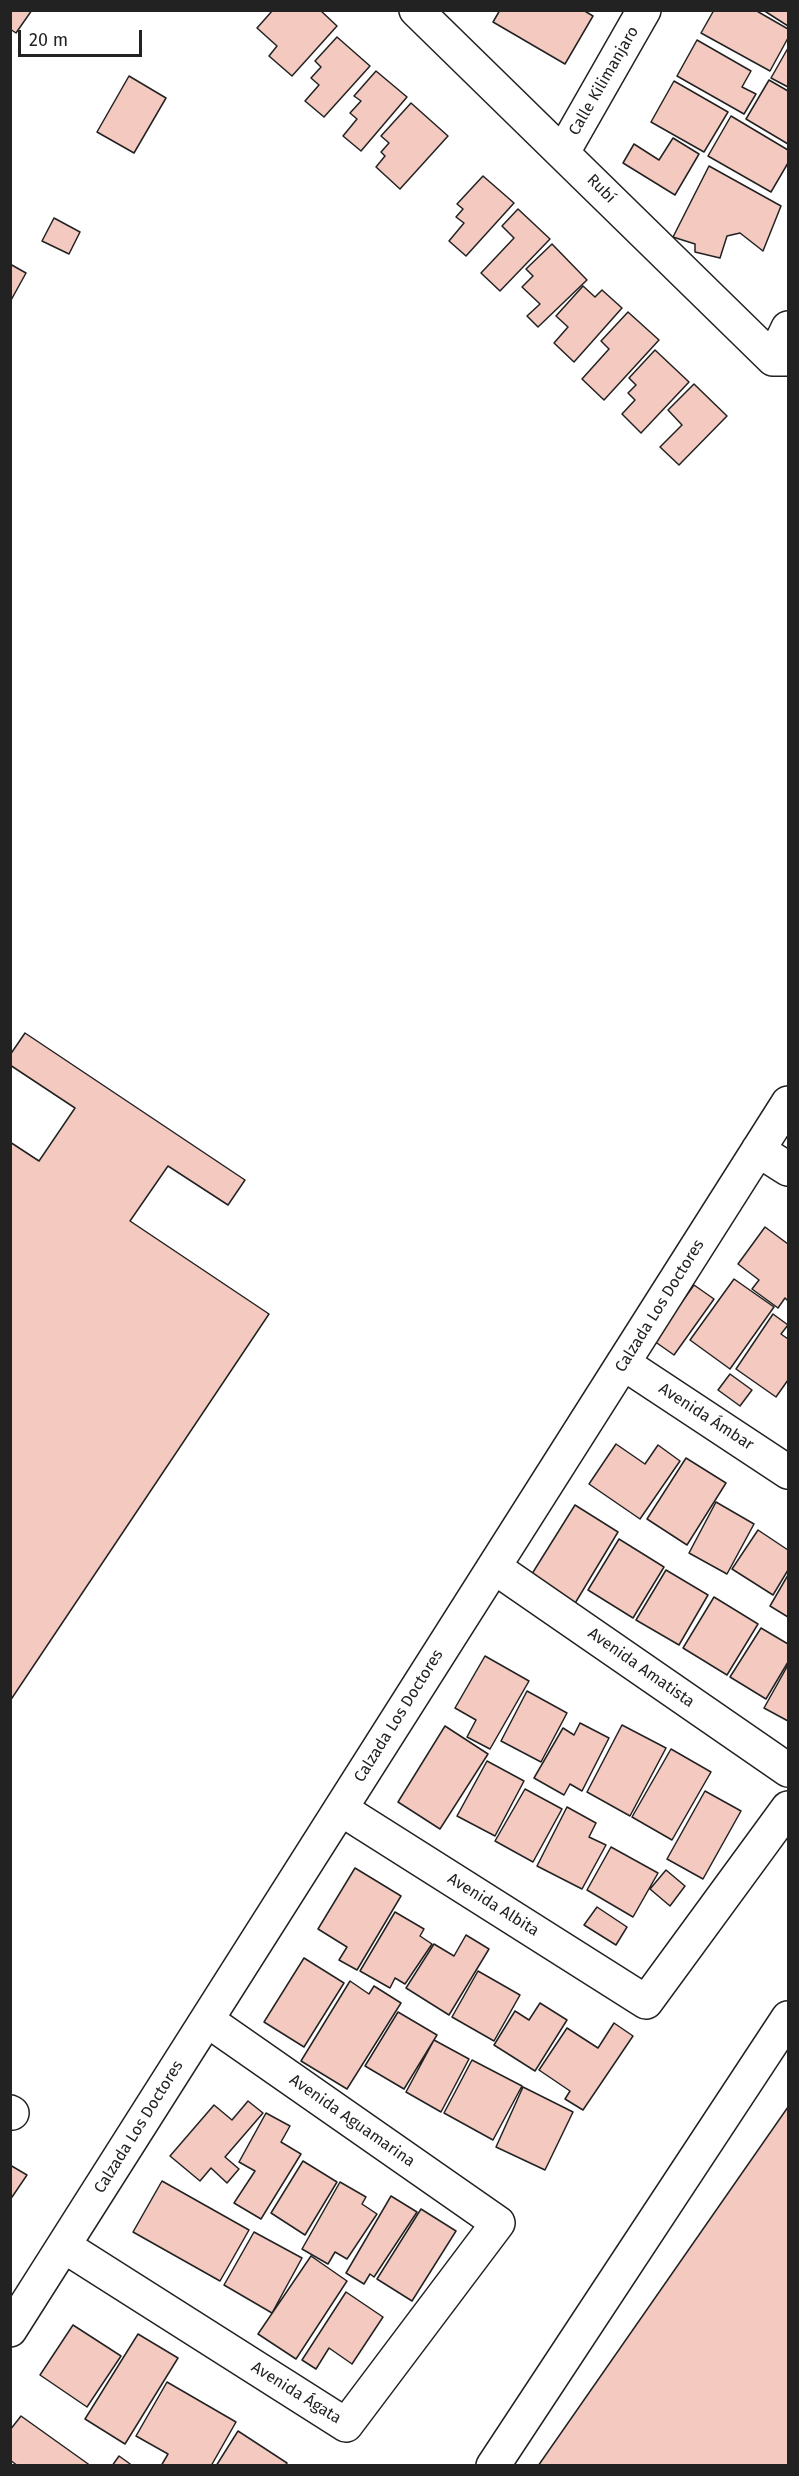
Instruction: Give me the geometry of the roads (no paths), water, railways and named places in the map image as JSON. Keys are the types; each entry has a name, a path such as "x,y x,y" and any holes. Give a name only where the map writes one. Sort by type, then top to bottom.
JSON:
{"street":[{"name":"Rubí","path":"416,10 781,359"},
{"name":"Calle Kilimanjaro","path":"563,152 644,10"},
{"path":"781,359 789,328"},
{"name":"Calzada Los Doctores","path":"10,2330 789,1103"},
{"path":"758,1150 789,1169"},
{"name":"Avenida Ámbar","path":"623,1363 789,1472"},
{"name":"Avenida Amatista","path":"494,1567 789,1770"},
{"name":"Avenida Albita","path":"340,1809 646,2002 789,1808"},
{"path":"493,2466 789,2018"},
{"name":"Avenida Aguamarina","path":"207,2020 498,2223"},
{"name":"Avenida Ágata","path":"64,2246 346,2425 498,2223"}]}
